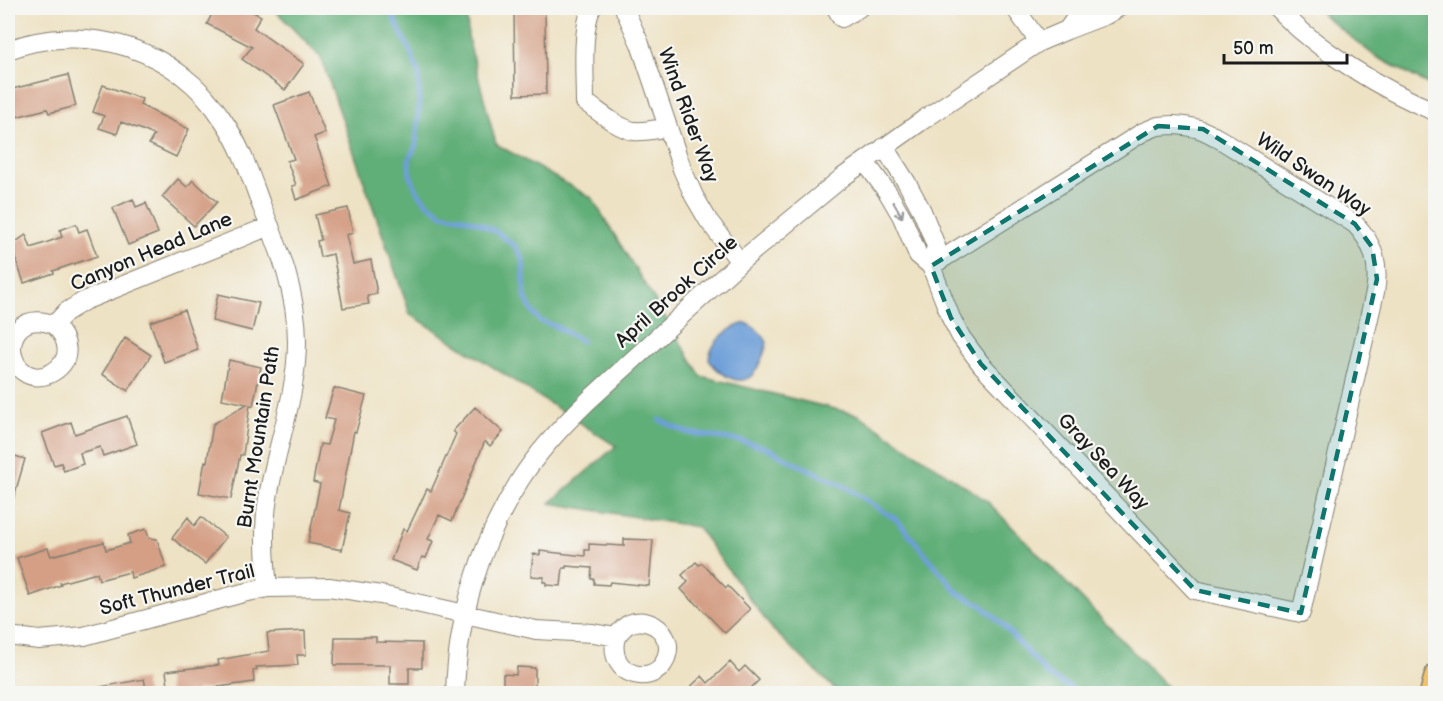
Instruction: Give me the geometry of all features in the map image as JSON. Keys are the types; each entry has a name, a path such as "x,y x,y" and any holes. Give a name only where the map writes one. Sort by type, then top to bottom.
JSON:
{"main road":[{"path":"1431,693 1436,675"}],"street":[{"path":"592,8 585,27 585,102 619,125 634,131 668,128"},
{"name":"Wind Rider Way","path":"624,8 640,44 682,169 694,196 708,220 740,262"},
{"path":"836,8 842,18 859,8"},
{"path":"1015,8 1039,42"},
{"path":"1067,30 1083,8"},
{"name":"April Brook Circle","path":"455,693 457,650 464,615 486,546 501,513 521,478 548,443 589,400 740,262 843,177 1039,42 1118,8"},
{"path":"1277,8 1314,40 1351,67 1384,88 1436,112"},
{"name":"Burnt Mountain Path","path":"8,50 39,41 62,38 110,42 136,50 180,73 204,95 223,120 239,149 270,226 290,286 297,341 296,368 291,398 266,513 264,542 268,588"},
{"name":"Wild Swan Way","path":"931,266 1143,132 1158,126 1187,125 1203,129 1355,224 1372,247 1377,279 1301,613"},
{"name":"Gray Sea Way","path":"884,147 908,183 936,246 931,266"},
{"name":"Gray Sea Way","path":"864,162 903,217 918,255 931,266 951,318 961,337 981,364 1195,591 1301,613"},
{"name":"Canyon Head Lane","path":"54,325 66,312 84,301 270,226"},
{"name":"Soft Thunder Trail","path":"8,636 39,640 84,636 217,599 268,588 328,587 381,595 536,630 592,633 616,637"}],"highlighted area":[{"path":"1158,126 1203,129 1355,224 1372,247 1377,279 1301,613 1195,590 981,364 951,318 931,266"}],"green space":[{"path":"273,8 467,8 468,38 496,144 592,198 701,376 859,415 987,501 1173,693 839,693 772,629 697,527 550,503 616,446 410,314 321,58"},
{"path":"1315,8 1435,8 1435,88 1375,56"}],"water":[{"path":"746,323 763,336 767,342 765,351 750,377 745,380 733,379 716,368 709,359 710,352 722,336"}],"building":[{"path":"215,8 253,8 251,11 261,16 254,28 304,64 285,90 242,59 252,47 207,24"},
{"path":"514,8 545,8 546,94 515,95"},
{"path":"68,75 76,106 49,113 47,109 8,119 8,90"},
{"path":"103,85 142,99 140,105 189,129 176,157 149,144 154,135 140,129 121,122 117,134 99,128 104,116 93,112"},
{"path":"309,92 325,133 314,137 332,186 296,200 292,186 296,185 287,161 294,159 274,105"},
{"path":"178,179 187,187 193,180 217,202 194,226 162,197"},
{"path":"133,199 136,207 146,203 158,233 128,245 113,208"},
{"path":"348,208 353,233 346,235 353,264 371,260 377,294 367,296 369,304 343,308 333,254 320,257 317,241 321,240 315,215"},
{"path":"76,224 79,232 87,229 97,256 24,283 11,245 26,235 31,248 62,237 60,230"},
{"path":"218,294 259,303 252,331 212,321"},
{"path":"184,310 198,350 164,362 150,322"},
{"path":"125,338 151,355 128,391 102,374"},
{"path":"229,360 261,367 253,406 250,405 243,455 240,455 231,499 199,493 213,424 247,404 222,399"},
{"path":"334,388 366,396 356,432 354,431 339,510 350,513 342,550 308,543 320,484 313,482 320,444 327,445 334,420 325,418"},
{"path":"475,407 503,432 490,446 485,441 452,521 439,515 428,539 433,541 426,558 422,557 417,570 391,560 403,529 407,531 427,489 431,491 456,434 453,431"},
{"path":"127,416 137,444 103,456 100,447 80,453 83,464 64,471 61,463 54,465 42,433 71,422 75,434"},
{"path":"8,454 25,459 11,507 8,506"},
{"path":"188,517 194,526 201,517 226,537 205,564 172,538"},
{"path":"146,529 149,538 157,539 166,567 131,578 130,572 99,580 97,573 60,583 61,585 30,596 17,558 48,548 51,556 104,542 106,550 130,543 128,535"},
{"path":"624,539 653,540 649,586 610,582 609,585 594,584 594,579 591,579 592,568 566,566 563,568 561,586 546,585 546,582 543,582 544,577 531,576 533,554 540,555 540,551 585,556 585,550 589,550 589,544 624,546"},
{"path":"696,562 699,565 702,563 750,609 725,633 681,589 688,582 682,575"},
{"path":"305,631 306,655 297,655 298,665 256,667 257,670 253,671 254,682 197,690 197,693 169,693 166,671 219,665 218,660 269,651 267,633"},
{"path":"335,637 376,637 376,642 422,643 422,668 409,668 409,684 390,684 390,665 334,665"},
{"path":"730,662 739,672 745,666 759,680 746,693 684,693 702,676 708,683"},
{"path":"517,667 535,668 535,693 503,693 503,674 516,675"},
{"path":"144,679 147,693 101,693 100,687"}],"waterway":[{"path":"389,8 419,75 416,145 409,159 410,175 417,191 427,203 442,214 479,223 497,232 516,247 523,260 525,297 532,311 540,321 555,326 582,341"},
{"path":"660,420 689,433 741,441 767,448 841,484 897,520 958,593 981,605 1000,622 1049,676 1082,694"}]}
